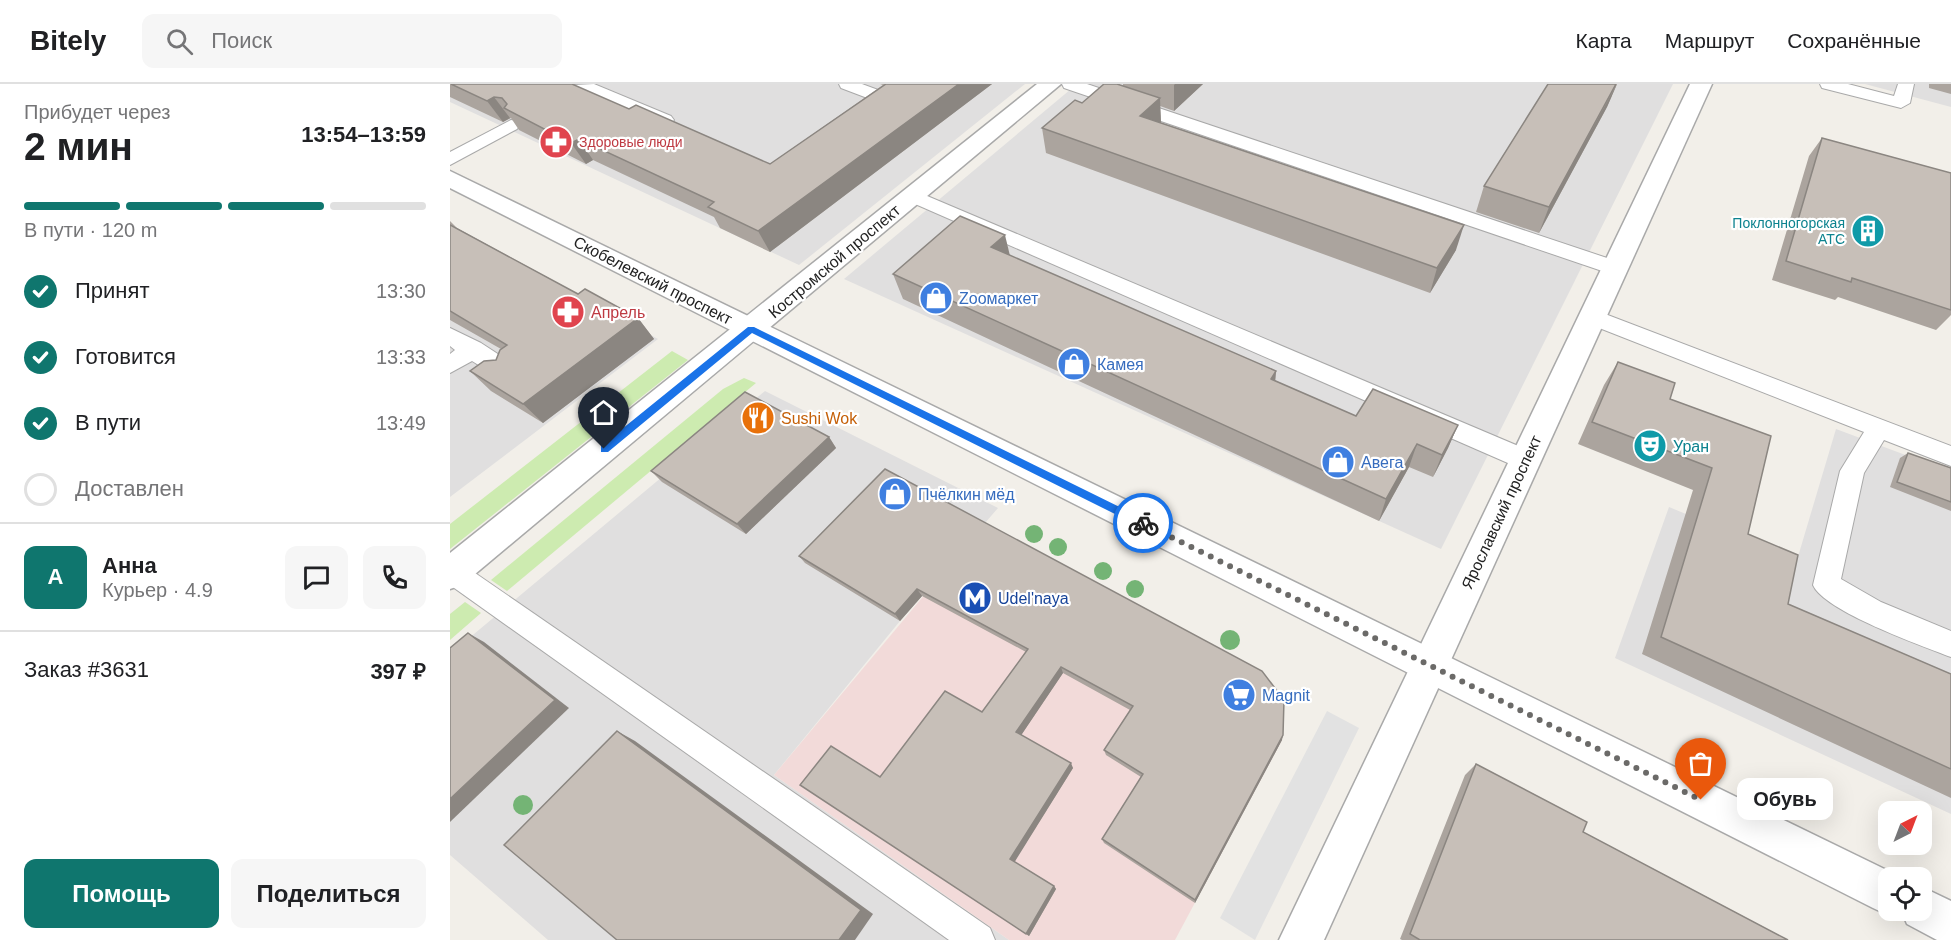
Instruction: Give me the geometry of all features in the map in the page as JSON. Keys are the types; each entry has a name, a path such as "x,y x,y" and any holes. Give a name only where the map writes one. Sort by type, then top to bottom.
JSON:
{"street":[{"name":"Костромской проспект","path":"451,573 1050,84"},
{"name":"Ярославский проспект","path":"1306,938 1429,666 1701,84"},
{"name":"Скобелевский проспект","path":"450,178 1878,888"},
{"path":"1932,914 1951,924"}],"lane":[{"path":"584,84 677,125"},
{"path":"846,124 883,98 847,84"},
{"path":"1070,84 1616,267"},
{"path":"1828,84 1901,103 1906,84"},
{"path":"450,159 511,125"},
{"path":"913,196 1526,460"},
{"path":"1592,317 1951,456"},
{"path":"450,336 508,372"},
{"path":"450,365 473,349"},
{"path":"1878,428 1852,471 1826,585 1871,611 1951,644"},
{"path":"451,573 978,940"}],"shaded area":[{"path":"450,84 1025,84 799,265 450,102"},
{"path":"1077,84 1673,84 1441,549 844,279"},
{"path":"1865,84 1951,84 1951,107"},
{"path":"450,227 658,339 450,497"},
{"path":"765,391 998,508 900,621 774,775 1009,940 548,940 450,855 450,654"},
{"path":"1836,429 1951,472 1951,814 1932,805 1932,801 1923,801 1615,658 1669,507 1797,560"},
{"path":"982,526 1282,740 1175,940 1009,940 774,775"},
{"path":"1327,711 1359,728 1255,940 1220,918"}],"green space":[{"path":"672,351 688,360 450,549 450,524"},
{"path":"744,378 756,383 507,591 491,580 723,389"},
{"path":"465,602 481,613 450,640 450,614"}],"building":[{"path":"451,84 572,84 629,109 636,105 770,164 886,84 959,84 758,231 708,207 714,202 579,139 571,143 504,108 507,104 502,98 494,97 487,101"},
{"path":"1104,84 1117,84 1160,98 1140,116 1464,225 1437,268 1042,128 1075,100 1082,103"},
{"path":"1548,84 1616,84 1549,207 1484,186"},
{"name":"Поклонногорская АТС","path":"1822,138 1951,173 1951,310 1852,278 1851,282 1786,261"},
{"path":"960,216 1005,235 991,247 1276,371 1271,379 1356,416 1373,389 1458,425 1442,455 1417,444 1386,499 893,274"},
{"path":"450,225 578,294 585,289 638,318 523,404 470,371 484,361 496,360 500,350 507,345 450,311"},
{"path":"1618,362 1675,383 1670,399 1771,436 1748,534 1798,555 1788,604 1951,674 1951,769 1661,637 1712,468 1592,422"},
{"path":"745,392 829,437 737,524 651,471"},
{"path":"1908,453 1951,468 1951,502 1897,482"},
{"path":"885,469 1262,671 1284,700 1283,735 1195,900 1102,839 1143,774 1104,750 1133,706 1061,667 1016,732 1071,763 1010,859 1054,886 1026,934 800,785 831,746 880,777 945,691 982,712 1028,649 917,589 895,614 799,556"},
{"path":"468,633 555,700 450,799 450,648"},
{"path":"617,731 861,910 839,940 617,940 504,845"},
{"path":"1476,764 1587,822 1583,832 1788,940 1420,940 1410,934"}],"way so far":[{"path":"1143,523 1701,800"}],"place":[{"name":"Здоровые люди","path":"556,142"},
{"name":"Поклонногорская АТС","path":"1868,231"},
{"name":"Zooмаркет","path":"936,298"},
{"name":"Апрель","path":"568,312"},
{"name":"Камея","path":"1074,364"},
{"name":"Sushi Wok","path":"758,418"},
{"name":"Уран","path":"1650,446"},
{"name":"Авега","path":"1338,462"},
{"name":"Пчёлкин мёд","path":"895,494"},
{"name":"Udel'naya","path":"975,598"},
{"name":"Magnit","path":"1239,695"},
{"name":"Обувь","path":"1701,800"}],"route":[{"path":"604,449 751,329 1143,523"}]}
